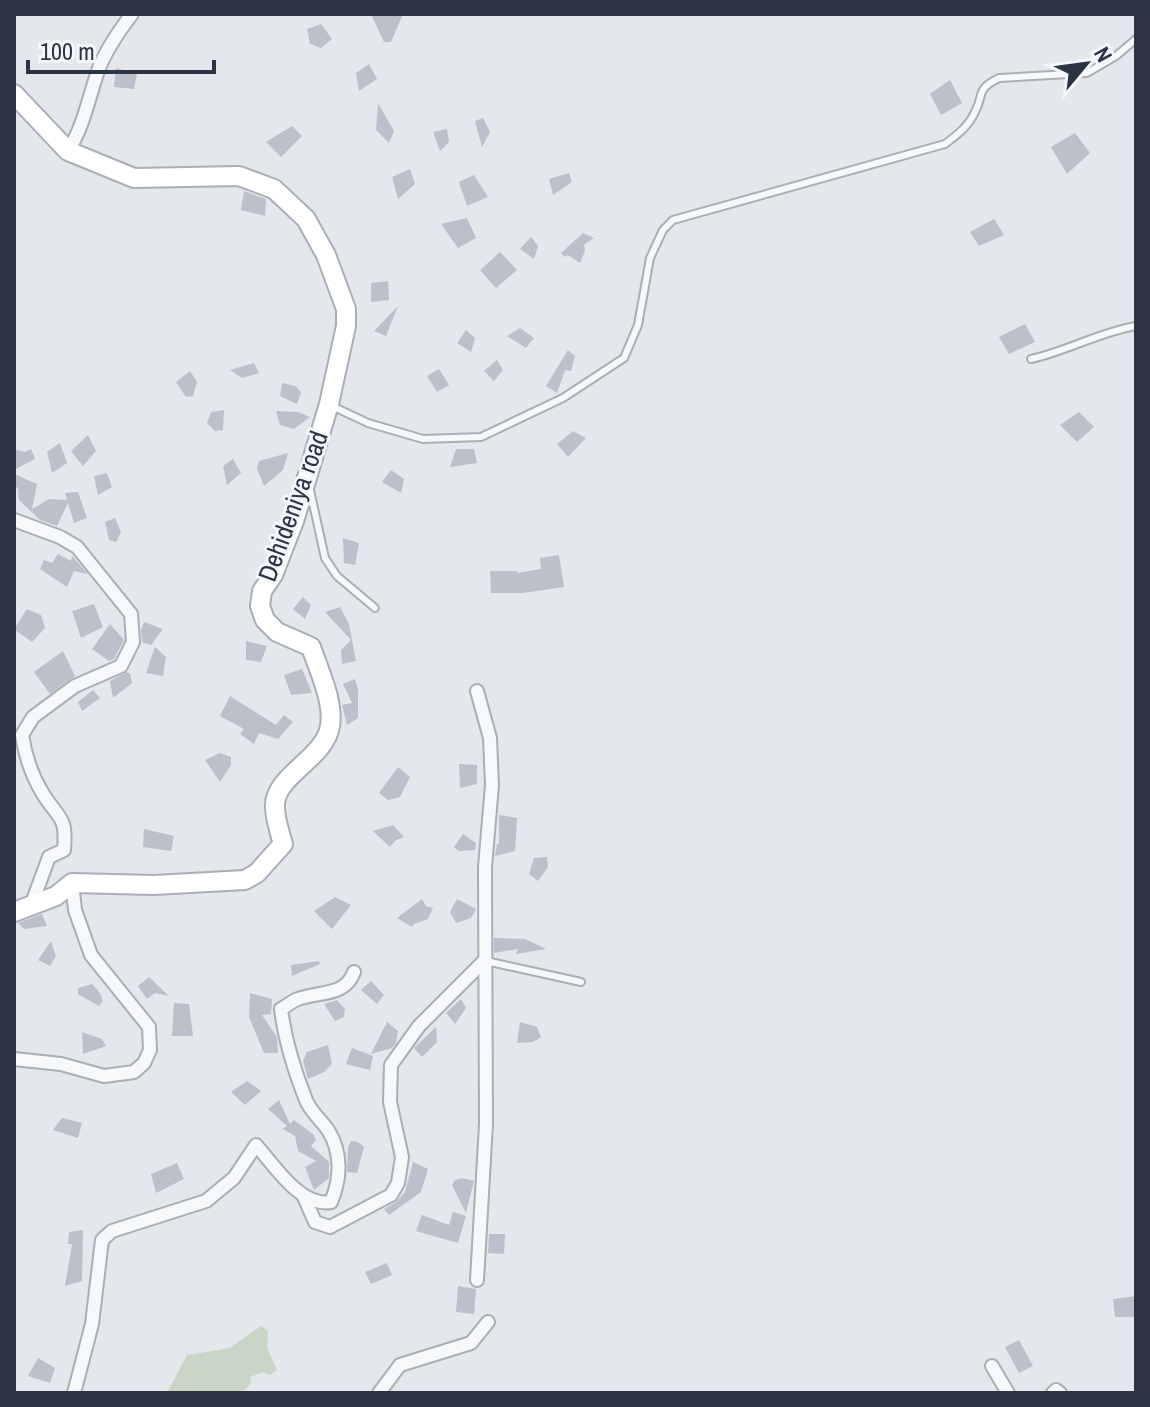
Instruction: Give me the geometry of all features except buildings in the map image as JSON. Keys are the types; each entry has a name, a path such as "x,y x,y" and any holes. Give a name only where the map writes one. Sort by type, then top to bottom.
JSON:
{"street":[{"path":"68,151 77,136 100,66 115,37 132,14"},
{"name":"Dehideniya road","path":"14,912 56,896 72,883 154,885 245,880 257,873 283,844 274,805 280,789 324,744 330,726 330,707 311,647 277,632 265,620 260,606 262,591 273,575 294,521 329,404 346,326 346,309 326,255 306,219 274,189 239,176 134,178 68,151 17,103"},
{"path":"14,520 60,537 77,547 131,614 133,642 121,666 75,686 33,717 22,735 25,755 43,794 62,817 66,831 64,850 49,857 32,903"},
{"path":"477,691 490,738 492,785 485,867 486,1124 477,1280"},
{"path":"14,1059 61,1064 104,1076 134,1072 144,1063 150,1050 149,1027 91,955 75,910 72,883"},
{"path":"74,1393 92,1324 102,1240 112,1231 206,1201 234,1178 256,1145 304,1197 315,1222 330,1227 391,1195 398,1183 402,1157 390,1102 391,1065 419,1026 484,961"},
{"path":"304,1197 322,1204 331,1202 337,1187 338,1152 330,1133 307,1104 285,1039 281,1009 297,999 336,991 350,983 354,972"},
{"path":"379,1393 400,1365 471,1343 488,1322"},
{"path":"992,1366 1008,1393"},
{"path":"1053,1393 1056,1390 1060,1393"}],"lane":[{"path":"329,404 368,423 423,439 481,437 563,398 624,358 638,325 650,258 663,230 673,220 945,144 963,131 978,108 978,96 987,84 999,78 1087,73 1116,56 1136,39"},
{"path":"1031,359 1136,326"},
{"path":"306,479 325,558 337,576 375,608"},
{"path":"484,961 581,982"}],"green space":[{"path":"261,1326 268,1331 267,1348 277,1370 270,1375 263,1372 250,1377 251,1383 242,1393 167,1393 187,1355 230,1348"}]}
